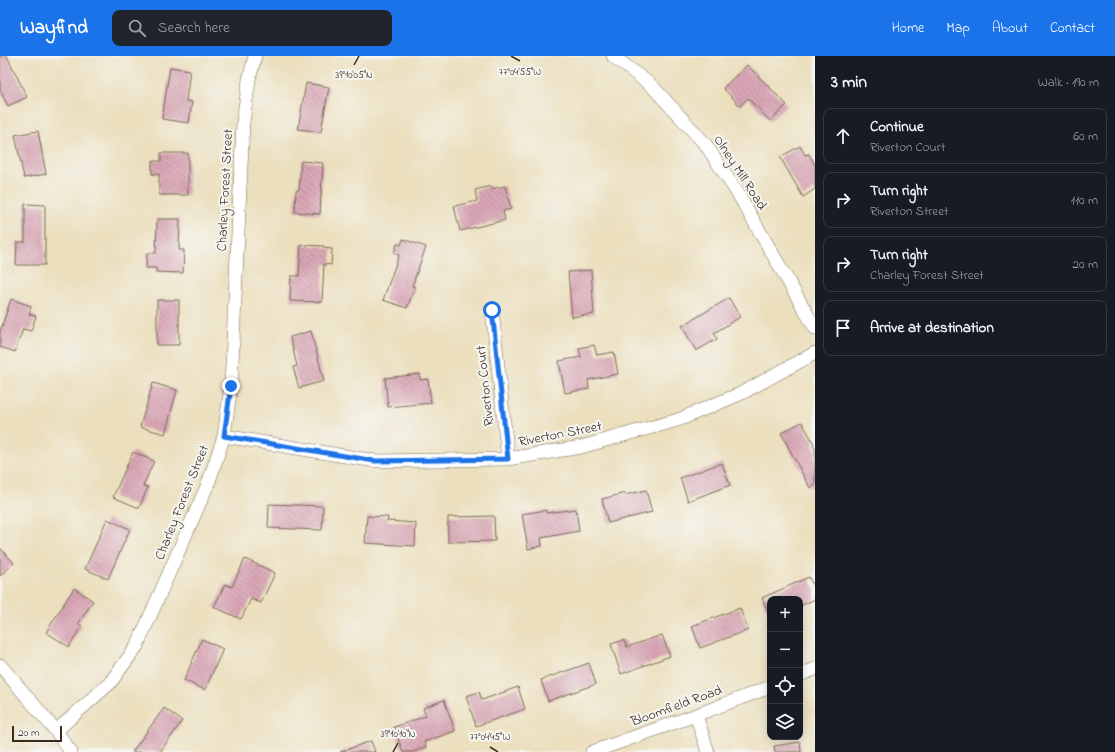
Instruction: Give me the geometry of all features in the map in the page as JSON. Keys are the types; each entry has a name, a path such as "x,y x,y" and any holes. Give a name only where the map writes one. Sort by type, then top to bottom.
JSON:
{"street":[{"name":"Charley Forest Street","path":"56,731 110,682 137,646 208,484 224,436 231,386 243,122 249,80 255,56"},
{"name":"Olney Mill Road","path":"613,56 652,86 706,145 740,197 815,328"},
{"name":"Riverton Court","path":"492,310 508,459"},
{"name":"Riverton Street","path":"224,436 375,461 508,459 581,447 678,420 742,393 815,353"},
{"path":"0,665 56,731 71,752"},
{"path":"803,674 815,669"},
{"name":"Bloomfield Road","path":"592,752 767,688"},
{"path":"696,715 708,752"}],"building":[{"path":"0,56 7,56 27,97 8,106 0,90"},
{"path":"747,65 787,105 770,121 748,98 740,106 723,88"},
{"path":"170,67 190,70 186,101 192,102 189,123 162,119"},
{"path":"306,83 329,87 321,132 298,129"},
{"path":"38,131 46,174 24,178 15,135"},
{"path":"800,146 805,155 809,154 815,165 815,189 803,197 780,157"},
{"path":"161,153 188,153 188,195 159,195 159,174 152,174 152,161 161,161"},
{"path":"301,161 323,163 320,214 295,212 296,190 299,190"},
{"path":"491,186 492,189 505,186 511,209 503,211 505,220 460,231 454,206 477,201 475,190"},
{"path":"25,204 45,205 45,265 16,265 17,242 25,242"},
{"path":"157,219 180,219 179,250 184,250 183,273 156,272 156,268 146,268 147,253 156,253"},
{"path":"403,239 426,247 412,286 415,287 407,308 383,300 399,255 394,253 397,244 401,245"},
{"path":"301,245 324,246 324,248 332,249 331,265 324,264 322,302 290,301 291,276 299,276"},
{"path":"591,270 594,314 572,317 568,272"},
{"path":"729,298 740,317 714,333 717,339 696,351 682,326"},
{"path":"11,299 31,306 29,314 36,316 31,331 23,329 15,352 0,347 0,332"},
{"path":"157,300 179,300 179,345 157,345"},
{"path":"311,331 324,381 299,388 293,367 297,366 290,337"},
{"path":"594,345 597,355 614,352 618,374 588,380 589,389 565,393 559,361 581,357 579,348"},
{"path":"420,374 420,380 428,379 431,403 388,407 385,378"},
{"path":"153,383 177,390 165,434 140,427"},
{"path":"802,422 814,444 815,449 815,485 810,488 781,433"},
{"path":"133,452 154,461 143,486 148,487 139,508 113,497"},
{"path":"722,463 730,485 688,501 680,478"},
{"path":"646,490 652,512 608,523 602,499 625,493 625,495"},
{"path":"269,504 323,506 322,530 268,528"},
{"path":"576,509 579,531 541,538 542,546 528,549 522,514 546,510 546,513"},
{"path":"367,516 388,517 387,521 416,523 415,546 365,543"},
{"path":"494,516 495,541 448,542 448,517"},
{"path":"107,519 130,529 108,579 85,569"},
{"path":"0,548 14,563 0,576"},
{"path":"245,559 275,573 261,603 251,599 241,619 214,607 225,584 232,587"},
{"path":"809,577 815,590 815,599 803,605 803,596 767,596 767,610 762,598"},
{"path":"74,588 93,601 78,624 82,626 69,647 46,632"},
{"path":"740,608 748,630 700,648 692,626"},
{"path":"662,635 670,656 621,674 611,644 624,640 627,647"},
{"path":"202,639 223,649 205,690 184,680"},
{"path":"589,663 596,684 548,701 541,680"},
{"path":"518,687 525,709 476,726 466,696 479,692 482,700"},
{"path":"444,700 455,731 424,742 426,747 413,752 403,752 394,727 426,716 423,708"},
{"path":"164,708 182,721 160,752 132,752"},
{"path":"371,741 375,752 340,752"},
{"path":"800,742 801,752 775,752 774,746"}],"route":[{"path":"231,386 224,436 375,461 508,459 492,310"}]}
